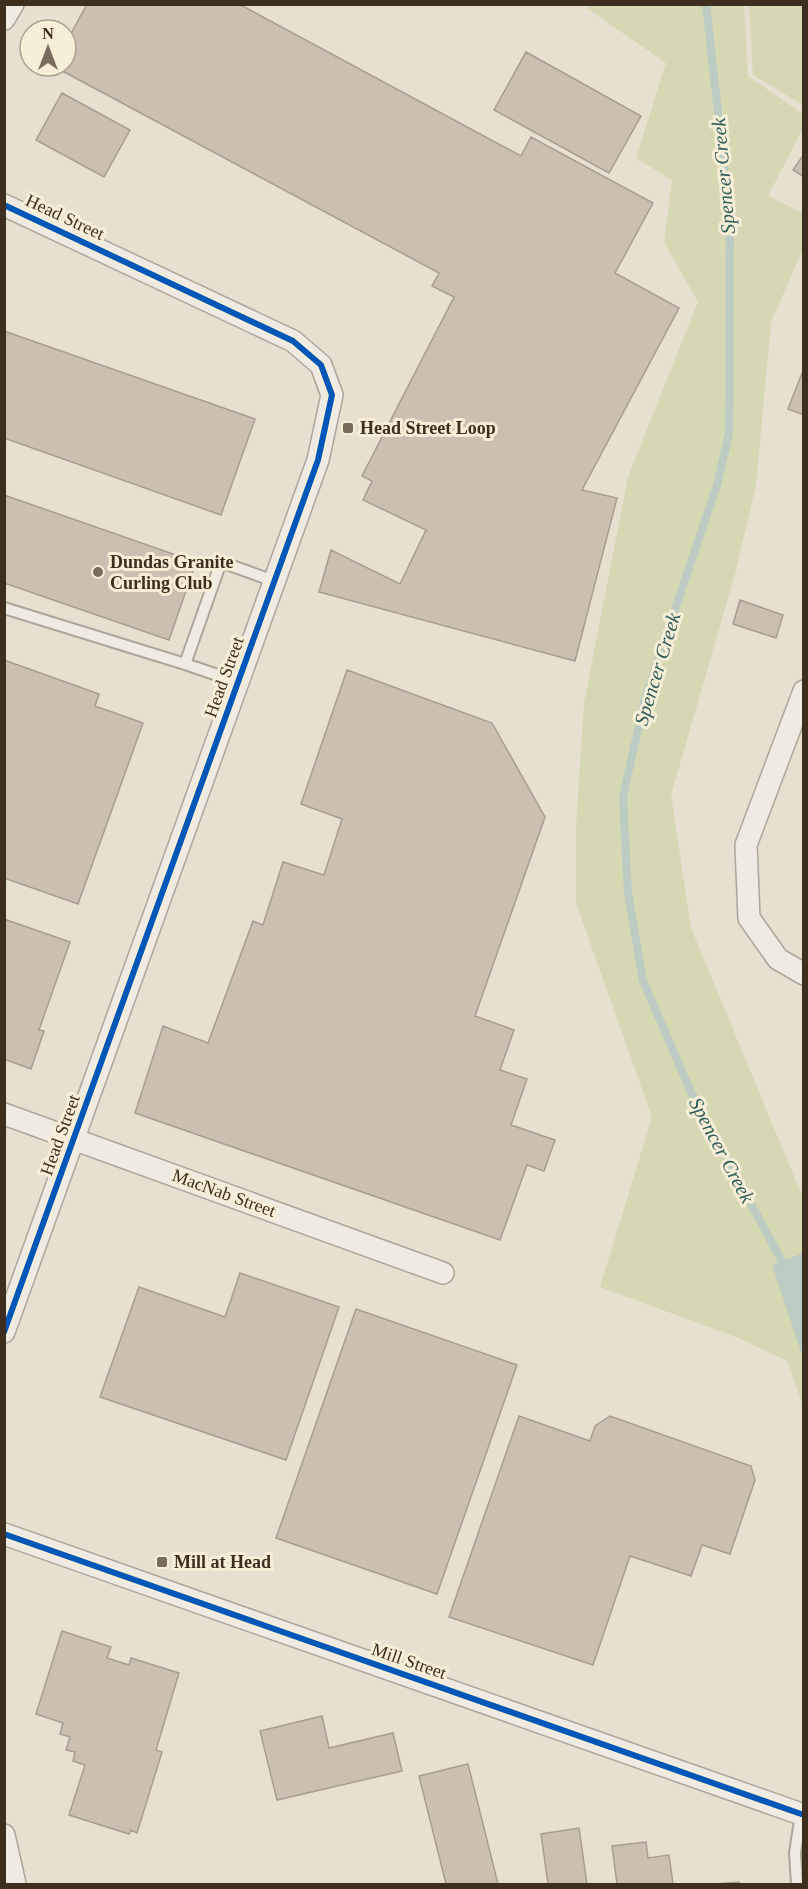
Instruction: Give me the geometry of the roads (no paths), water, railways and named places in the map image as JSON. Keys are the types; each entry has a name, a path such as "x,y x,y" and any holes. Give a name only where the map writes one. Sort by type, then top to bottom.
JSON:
{"street":[{"path":"4,19 13,4"},
{"name":"Head Street","path":"4,205 293,342 321,365 332,395 318,460 4,1332"},
{"path":"804,691 746,845 749,918 778,959 804,974"},
{"name":"MacNab Street","path":"4,1114 443,1273"},
{"name":"Mill Street","path":"4,1534 802,1815"},
{"path":"4,1835 15,1884"}],"lane":[{"path":"185,664 221,562 274,581"},
{"path":"4,608 238,682"},
{"path":"798,1884 795,1853 802,1815"}],"waterway":[{"name":"Spencer Creek","path":"706,4 730,221 729,434 717,485 645,698 623,797 628,893 643,981 691,1092 786,1269"}],"place":[{"name":"Head Street Loop","path":"348,428"},
{"name":"Dundas Granite Curling Club","path":"98,572"},
{"name":"Mill at Head","path":"162,1562"}]}
